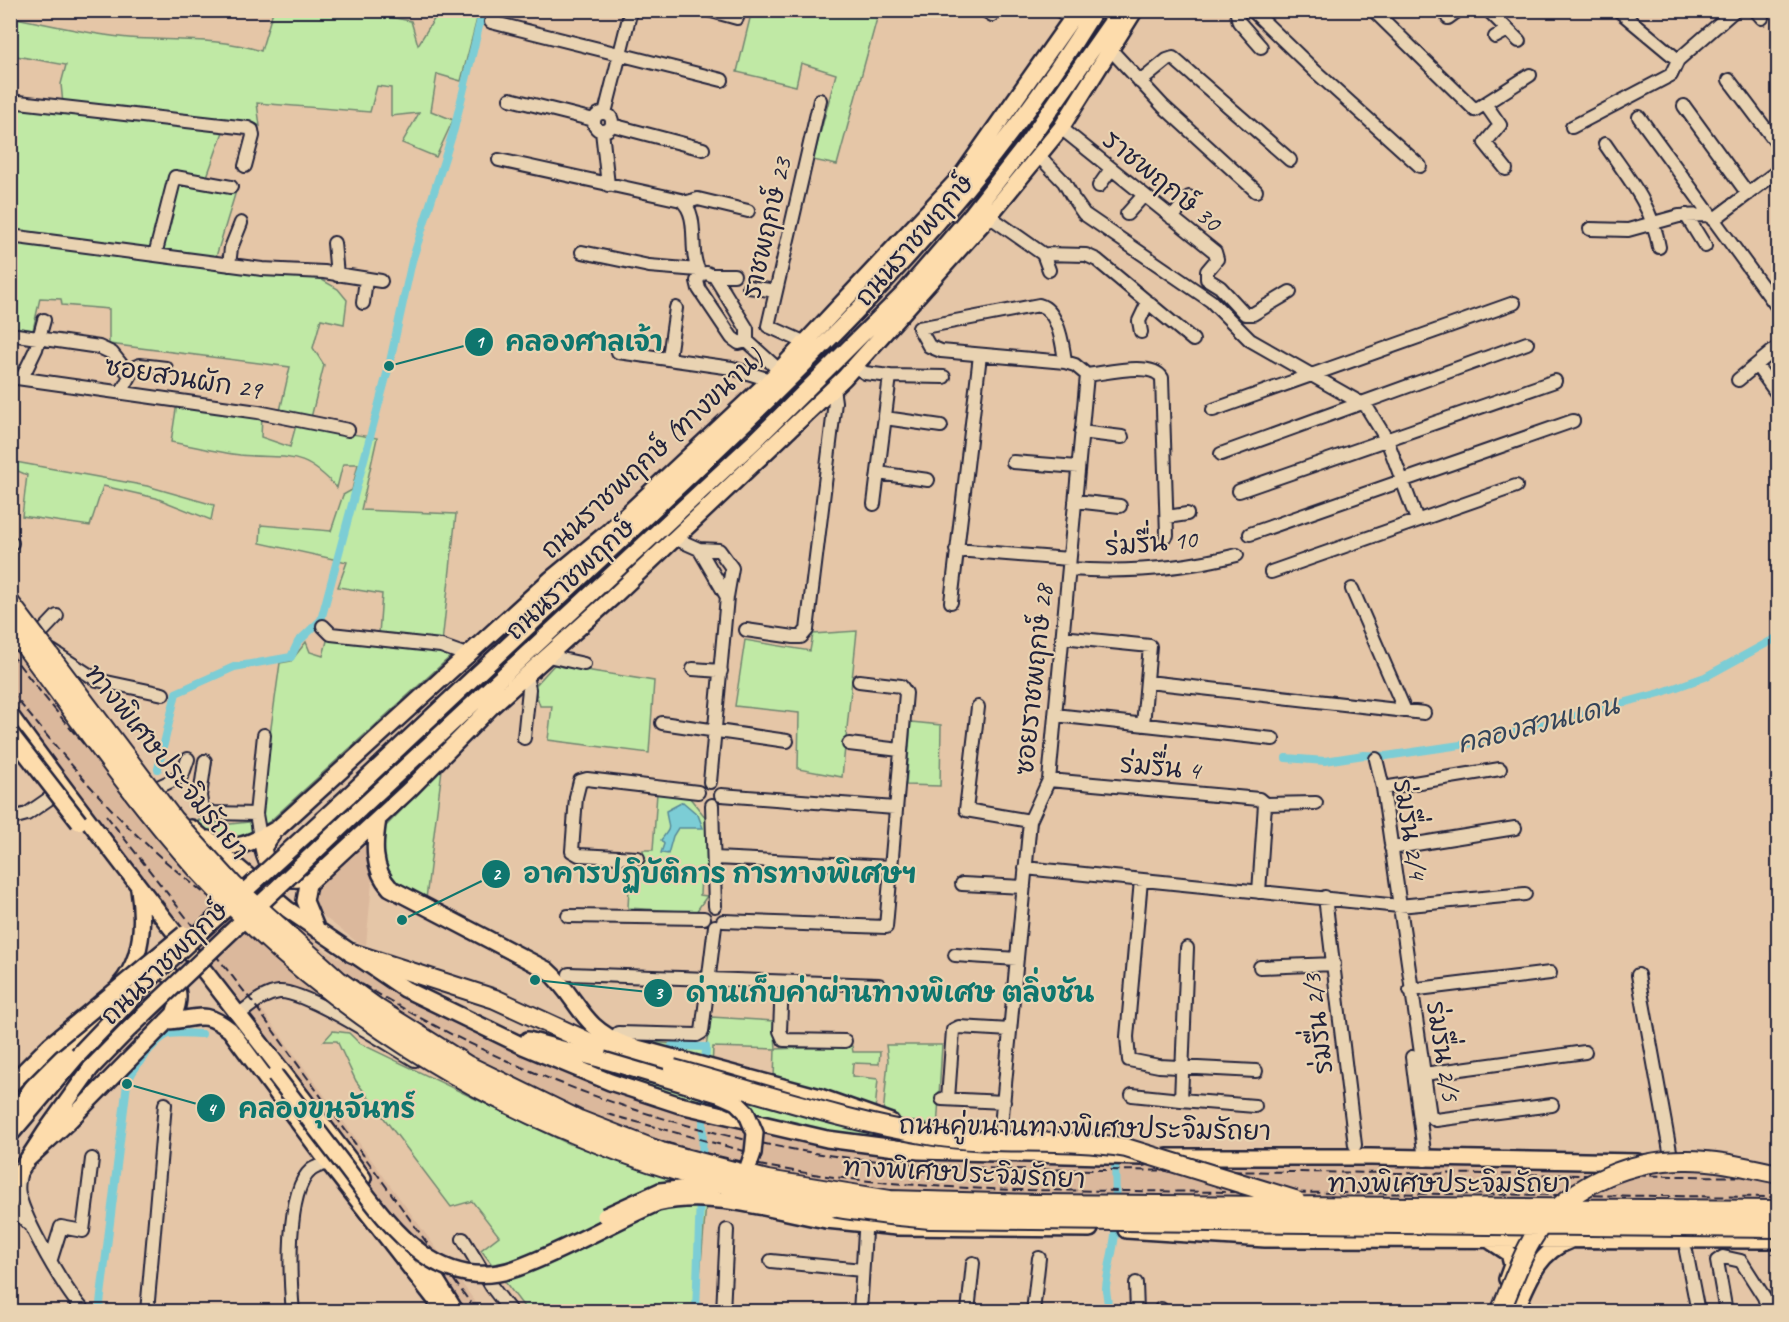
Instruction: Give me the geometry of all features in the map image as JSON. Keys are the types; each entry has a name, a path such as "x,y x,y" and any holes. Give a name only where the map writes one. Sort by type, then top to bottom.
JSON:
{"highway":[{"name":"ทางพิเศษประจิมรัถยา","path":"10,603 173,819 234,886 296,944 339,980 414,1034 467,1065 579,1120 661,1152 767,1180 890,1200 956,1203 1347,1208 1779,1210"},
{"name":"ทางพิเศษประจิมรัถยา","path":"10,627 170,837 254,926 297,964 346,1004 434,1064 570,1133 661,1167 804,1204 868,1214 930,1219 1779,1228"},
{"path":"352,952 495,999 593,1044 680,1065 892,1128 969,1140 1078,1143 1126,1148 1273,1195 1347,1208"},
{"path":"1500,1311 1541,1226 1562,1204 1603,1178 1645,1164 1689,1160 1779,1174"}],"main road":[{"path":"830,341 838,323 935,216 971,170 1086,10"},
{"name":"ถนนราชพฤกษ์","path":"10,1135 78,1055 150,979 348,796 830,341 941,220 1008,137 1095,10"},
{"name":"ถนนราชพฤกษ์","path":"10,1186 91,1068 137,1021 808,390 930,269 1025,146 1120,10"},
{"path":"902,309 930,269 1017,169 1085,76 1127,10"},
{"path":"317,930 304,895 308,884 316,874 378,819 471,726 671,541 858,362 902,309 989,216 1061,128 1135,10"},
{"name":"ถนนราชพฤกษ์ (ทางขนาน)","path":"195,831 216,845 242,846 277,828 469,656 551,579 608,532 775,375 971,170 1075,14"},
{"path":"460,689 480,665 608,532"},
{"path":"602,583 671,541"},
{"name":"ถนนคู่ขนานทางพิเศษประจิมรัถยา","path":"10,597 95,713 174,810 257,886 317,930 405,988 499,1035 601,1079 680,1105 827,1139 919,1151 999,1155 1371,1157 1425,1160 1779,1164"},
{"path":"10,627 39,656 150,797 174,810"},
{"path":"10,715 136,884 239,1014 408,1239 405,1252"},
{"path":"10,733 104,853 136,884"},
{"path":"378,819 376,858 381,877 390,888 547,970 565,989 584,1019 602,1035 680,1065 715,1070 819,1097 877,1116 942,1142 962,1153"},
{"path":"277,828 263,848 272,871 289,880 316,874"},
{"name":"ถนนราชพฤกษ์","path":"12,1117 64,1047 127,977 141,935 143,920 136,884"},
{"path":"10,1085 83,1017 189,930 247,888"},
{"path":"127,977 147,966 165,971 172,977 179,996 178,1005 167,1021"},
{"path":"217,988 226,1006 275,1075 395,1232 423,1256 461,1271 491,1273 515,1269 649,1206 674,1199 721,1202 826,1220 897,1227 1137,1230 1265,1239 1485,1237 1779,1240"},
{"path":"167,1021 197,1016 220,1021 232,1026 258,1051"},
{"name":"ถนนราชพฤกษ์","path":"24,1165 167,1021"},
{"path":"220,1021 237,1038 328,1162 405,1252 446,1311"},
{"path":"499,1035 603,1060 727,1097 746,1112 755,1133 755,1142 745,1176 717,1185 671,1189 647,1195 594,1222 565,1245"},
{"path":"1485,1237 1504,1249 1511,1258 1510,1271 1492,1311"},
{"path":"1515,1311 1541,1259 1552,1249 1577,1238"},
{"path":"405,1252 416,1248 456,1311"},
{"path":"1511,1258 1523,1249 1534,1250 1541,1259"}],"street":[{"path":"631,10 620,54 595,126 703,149"},
{"path":"708,10 737,18"},
{"path":"984,10 992,15 999,10"},
{"path":"1058,10 1075,14"},
{"path":"1236,10 1239,22 1261,47"},
{"path":"1252,10 1316,72 1420,166"},
{"path":"1448,18 1459,10"},
{"path":"1488,10 1520,41"},
{"path":"1618,10 1678,60"},
{"path":"1572,127 1671,75 1678,60 1735,10"},
{"path":"1379,12 1472,109 1486,105 1530,75"},
{"path":"491,22 722,80"},
{"path":"1495,37 1508,30"},
{"path":"1111,50 1140,82 1256,191"},
{"path":"1140,82 1167,60 1173,58 1290,160"},
{"path":"1730,80 1779,146"},
{"path":"510,99 599,116"},
{"name":"ราชพฤกษ์ 23","path":"806,343 768,326 820,100"},
{"path":"10,101 248,128 252,130 253,136 245,165"},
{"path":"1486,105 1500,125 1485,143 1506,170"},
{"path":"1684,106 1748,194"},
{"path":"1639,117 1779,308"},
{"path":"607,128 608,184"},
{"name":"ราชพฤกษ์ 30","path":"1061,128 1215,252 1217,259 1208,271 1207,279 1220,287 1245,314 1253,314 1290,292"},
{"path":"1605,144 1647,205 1655,223 1659,247"},
{"path":"1038,155 1074,198 1084,214 1211,301 1250,340 1314,375 1370,410 1387,440 1404,479 1417,520"},
{"path":"499,160 672,197 684,203 691,219 704,273 747,329 747,341 775,375"},
{"path":"1099,186 1112,169"},
{"path":"1590,229 1628,230 1686,215 1711,218 1779,171"},
{"path":"155,255 175,177 180,176 231,187"},
{"path":"1127,214 1144,195"},
{"path":"1172,218 1190,197"},
{"path":"684,203 698,199 748,211"},
{"path":"1686,215 1705,246"},
{"path":"989,216 1043,254 1091,256 1193,340"},
{"path":"229,265 231,248 241,223"},
{"path":"10,236 229,265 381,281"},
{"path":"334,243 337,275"},
{"path":"582,252 649,266 734,275"},
{"path":"1043,254 1049,270"},
{"path":"704,273 697,281 699,289 732,338 739,343 747,341"},
{"path":"363,303 366,279"},
{"path":"749,287 776,291"},
{"path":"1141,332 1139,321 1148,302"},
{"path":"1213,410 1514,303"},
{"path":"919,328 1044,306 1053,316 1065,362"},
{"path":"669,357 675,308"},
{"path":"902,309 919,328 926,343 935,350 1065,362 1075,365 1087,375 1149,368 1159,373 1162,378 1167,535"},
{"path":"16,377 40,337 44,320"},
{"path":"10,334 99,347 112,353 129,374"},
{"path":"1221,454 1527,343"},
{"path":"1738,380 1779,347"},
{"path":"618,352 669,357 775,375"},
{"path":"951,602 980,355"},
{"path":"858,362 865,373 944,377"},
{"path":"122,391 129,374 140,365 166,368"},
{"path":"1757,366 1779,395"},
{"name":"ซอยราชพฤกษ์ 28","path":"999,1155 1030,821 1049,780 1087,375"},
{"path":"874,504 890,376"},
{"name":"ซอยสวนผัก 29","path":"16,377 269,413 348,430"},
{"path":"1239,491 1555,381"},
{"path":"746,630 794,638 801,637 807,630 835,402 833,388"},
{"path":"885,418 941,426"},
{"path":"1250,534 1573,421"},
{"path":"1081,432 1122,437"},
{"path":"1013,462 1078,467"},
{"path":"878,473 928,480"},
{"path":"1271,572 1516,486"},
{"path":"1075,501 1120,506"},
{"path":"1167,517 1187,514"},
{"path":"671,541 699,549 719,550 725,555 732,568 727,597 710,782"},
{"path":"699,549 727,597"},
{"name":"ร่มรื่น 10","path":"956,550 1115,572 1154,570 1237,555"},
{"path":"1352,589 1405,711"},
{"path":"39,634 57,616"},
{"path":"323,626 331,634 441,646 469,656"},
{"path":"1062,637 1150,646 1143,725"},
{"path":"51,651 97,680 162,694"},
{"path":"548,656 584,664"},
{"path":"693,669 721,671"},
{"path":"525,738 529,689 526,676"},
{"path":"715,906 706,910 704,918 708,924 886,927 904,688 859,681"},
{"path":"1148,682 1424,713"},
{"path":"978,707 966,810 1030,821"},
{"path":"1055,715 1273,739"},
{"path":"662,723 787,741"},
{"path":"260,837 256,814 264,735"},
{"path":"849,744 900,750"},
{"path":"156,788 182,776 188,759"},
{"name":"ร่มรื่น 2/4","path":"1376,759 1383,788 1399,906"},
{"path":"205,761 200,796 202,809 214,813 256,814"},
{"path":"1383,788 1500,769"},
{"path":"638,858 579,855 572,851 575,807 580,781 587,779 698,792"},
{"name":"ร่มรื่น 4","path":"1049,780 1258,799 1264,804 1316,803"},
{"path":"710,782 701,786 698,792 700,800 712,805"},
{"path":"710,782 719,788 721,795 712,805"},
{"path":"16,818 27,814 64,789"},
{"path":"721,795 895,808"},
{"path":"1258,892 1264,804"},
{"path":"712,805 715,906"},
{"path":"1390,848 1515,828"},
{"path":"715,858 891,867"},
{"path":"1025,868 1399,906 1525,894"},
{"path":"1141,880 1127,1056 1133,1062 1256,1071"},
{"path":"962,884 1023,887"},
{"name":"ร่มรื่น 2/3","path":"1325,897 1355,1145"},
{"path":"618,1033 700,1034 707,980 719,923 724,913 715,906"},
{"name":"ร่มรื่น 2/5","path":"1399,906 1430,1116 1436,1120 1552,1105"},
{"path":"568,916 704,918"},
{"path":"1181,1100 1187,948"},
{"path":"956,955 1017,959"},
{"path":"1260,967 1334,964"},
{"path":"1410,990 1550,972"},
{"path":"569,974 879,986"},
{"path":"1638,975 1672,1162"},
{"path":"782,983 780,1032 784,1040 844,1041"},
{"path":"239,1014 271,994 281,992 302,996 489,1101 532,1122 654,1172"},
{"path":"1004,1102 945,1099 953,1030 958,1027 1010,1030"},
{"path":"1424,1074 1585,1052"},
{"path":"1413,1057 1425,1160"},
{"path":"1132,1095 1255,1106"},
{"path":"147,1311 165,1104"},
{"path":"51,1259 61,1227 83,1231 92,1159"},
{"path":"293,1311 291,1250 297,1197 310,1171 328,1162"},
{"path":"24,1165 19,1193 33,1228 65,1287 85,1311"},
{"path":"10,1213 20,1215 33,1228"},
{"path":"723,1311 727,1230"},
{"path":"860,1311 865,1232"},
{"path":"463,1239 492,1287 511,1311"},
{"path":"1686,1251 1698,1311"},
{"path":"1726,1311 1717,1261 1723,1257 1741,1261 1764,1298 1769,1311"},
{"path":"1033,1311 1039,1258"},
{"path":"771,1261 862,1270"},
{"path":"968,1311 973,1263"},
{"path":"1136,1283 1137,1311"}],"shaded area":[{"path":"10,634 227,870 328,952 459,1023 529,1055 715,1120 776,1136 909,1155 1152,1163 1778,1169 1778,1221 1023,1214 727,1177 289,988 266,989 254,999 482,1311 463,1311 289,1072 144,885 11,706"},
{"path":"372,846 374,861 366,945 357,942 323,916 316,903 316,890 363,847"}],"green space":[{"path":"752,10 879,11 837,165 813,160 836,74 801,63 796,86 737,72"},
{"path":"273,11 357,11 411,21 418,45 439,11 479,11 461,81 437,74 431,111 453,120 436,157 402,143 419,113 391,116 391,88 377,86 370,112 257,103 260,126 254,123 63,104 61,84 66,65 11,55 10,17 114,37 229,43 261,51"},
{"path":"11,105 224,129 204,185 236,191 215,260 11,234"},
{"path":"18,241 317,277 338,289 347,300 344,324 321,319 313,348 324,365 311,418 280,411 290,367 109,344 109,309 62,305 61,299 40,298 33,330 11,327 11,285 13,285"},
{"path":"177,403 262,416 261,437 290,447 296,425 377,438 361,510 456,514 442,643 379,634 382,594 338,587 347,562 260,543 261,525 331,531 343,495 352,490 358,464 343,464 337,488 313,467 293,458 240,455 171,442"},
{"path":"10,461 147,486 214,505 211,520 156,498 103,486 90,526 22,516 27,475 11,468"},
{"path":"857,631 842,777 798,769 799,713 735,706 745,640 810,651 813,634"},
{"path":"328,637 435,651 451,656 269,822 237,839 231,840 216,835 197,820 230,824 258,821 280,663 291,661 306,642 310,652 323,656"},
{"path":"554,665 654,681 649,753 548,740 552,706 540,706 534,687"},
{"path":"911,722 941,725 940,786 906,785"},
{"path":"442,769 426,899 395,885 385,865 383,829"},
{"path":"657,793 689,797 706,818 708,875 701,875 700,895 707,896 696,912 628,908 630,869 641,869 643,850 653,850"},
{"path":"711,1017 774,1021 776,1049 852,1046 853,1052 880,1052 879,1064 853,1063 852,1076 878,1079 875,1110 774,1079 775,1049 713,1047 712,1072 875,1128 887,1138 886,1144 771,1123 628,1084 552,1054 689,1054 630,1040 706,1047"},
{"path":"333,1031 349,1033 359,1043 569,1144 594,1150 707,1192 697,1311 527,1311 481,1250 499,1236 472,1201 451,1207 356,1081 337,1041 324,1041"},
{"path":"886,1045 942,1045 937,1130 931,1132 883,1116 888,1060"}],"water":[{"path":"683,802 698,815 703,828 678,828 668,854 661,853 664,844 661,840 669,827 666,811"}],"waterway":[{"path":"158,769 176,693 234,667 291,657 298,642 321,620 389,366 412,261 454,129 483,10"},
{"name":"คลองสวนแดน","path":"1286,758 1325,761 1364,755 1386,756 1474,743 1660,693 1705,677 1778,637"},
{"path":"99,1312 127,1084 144,1056 163,1037 173,1033 202,1034"},
{"path":"672,1046 706,1047 705,1069"},
{"path":"702,1162 704,1088"},
{"path":"1115,1155 1116,1205"},
{"path":"696,1312 700,1196"},
{"path":"1106,1312 1108,1303 1106,1288 1116,1221"}],"railway":[{"path":"10,653 73,732 164,831 256,910 327,962 402,1008 480,1048 561,1083 644,1112 728,1136 814,1153 886,1162 958,1167 1778,1177"},
{"path":"10,691 89,785 152,850 229,912 341,993 431,1047 529,1094 632,1132 684,1147 736,1160 844,1178 986,1189 1778,1197"},
{"path":"106,815 254,1004 477,1312"},
{"path":"607,1114 755,1154"}],"place":[{"name":"คลองศาลเจ้า","path":"389,366"},
{"name":"อาคารปฏิบัติการ การทางพิเศษฯ","path":"402,920"},
{"name":"ด่านเก็บค่าผ่านทางพิเศษ ตลิ่งชัน","path":"535,980"},
{"name":"คลองขุนจันทร์","path":"127,1084"}]}
